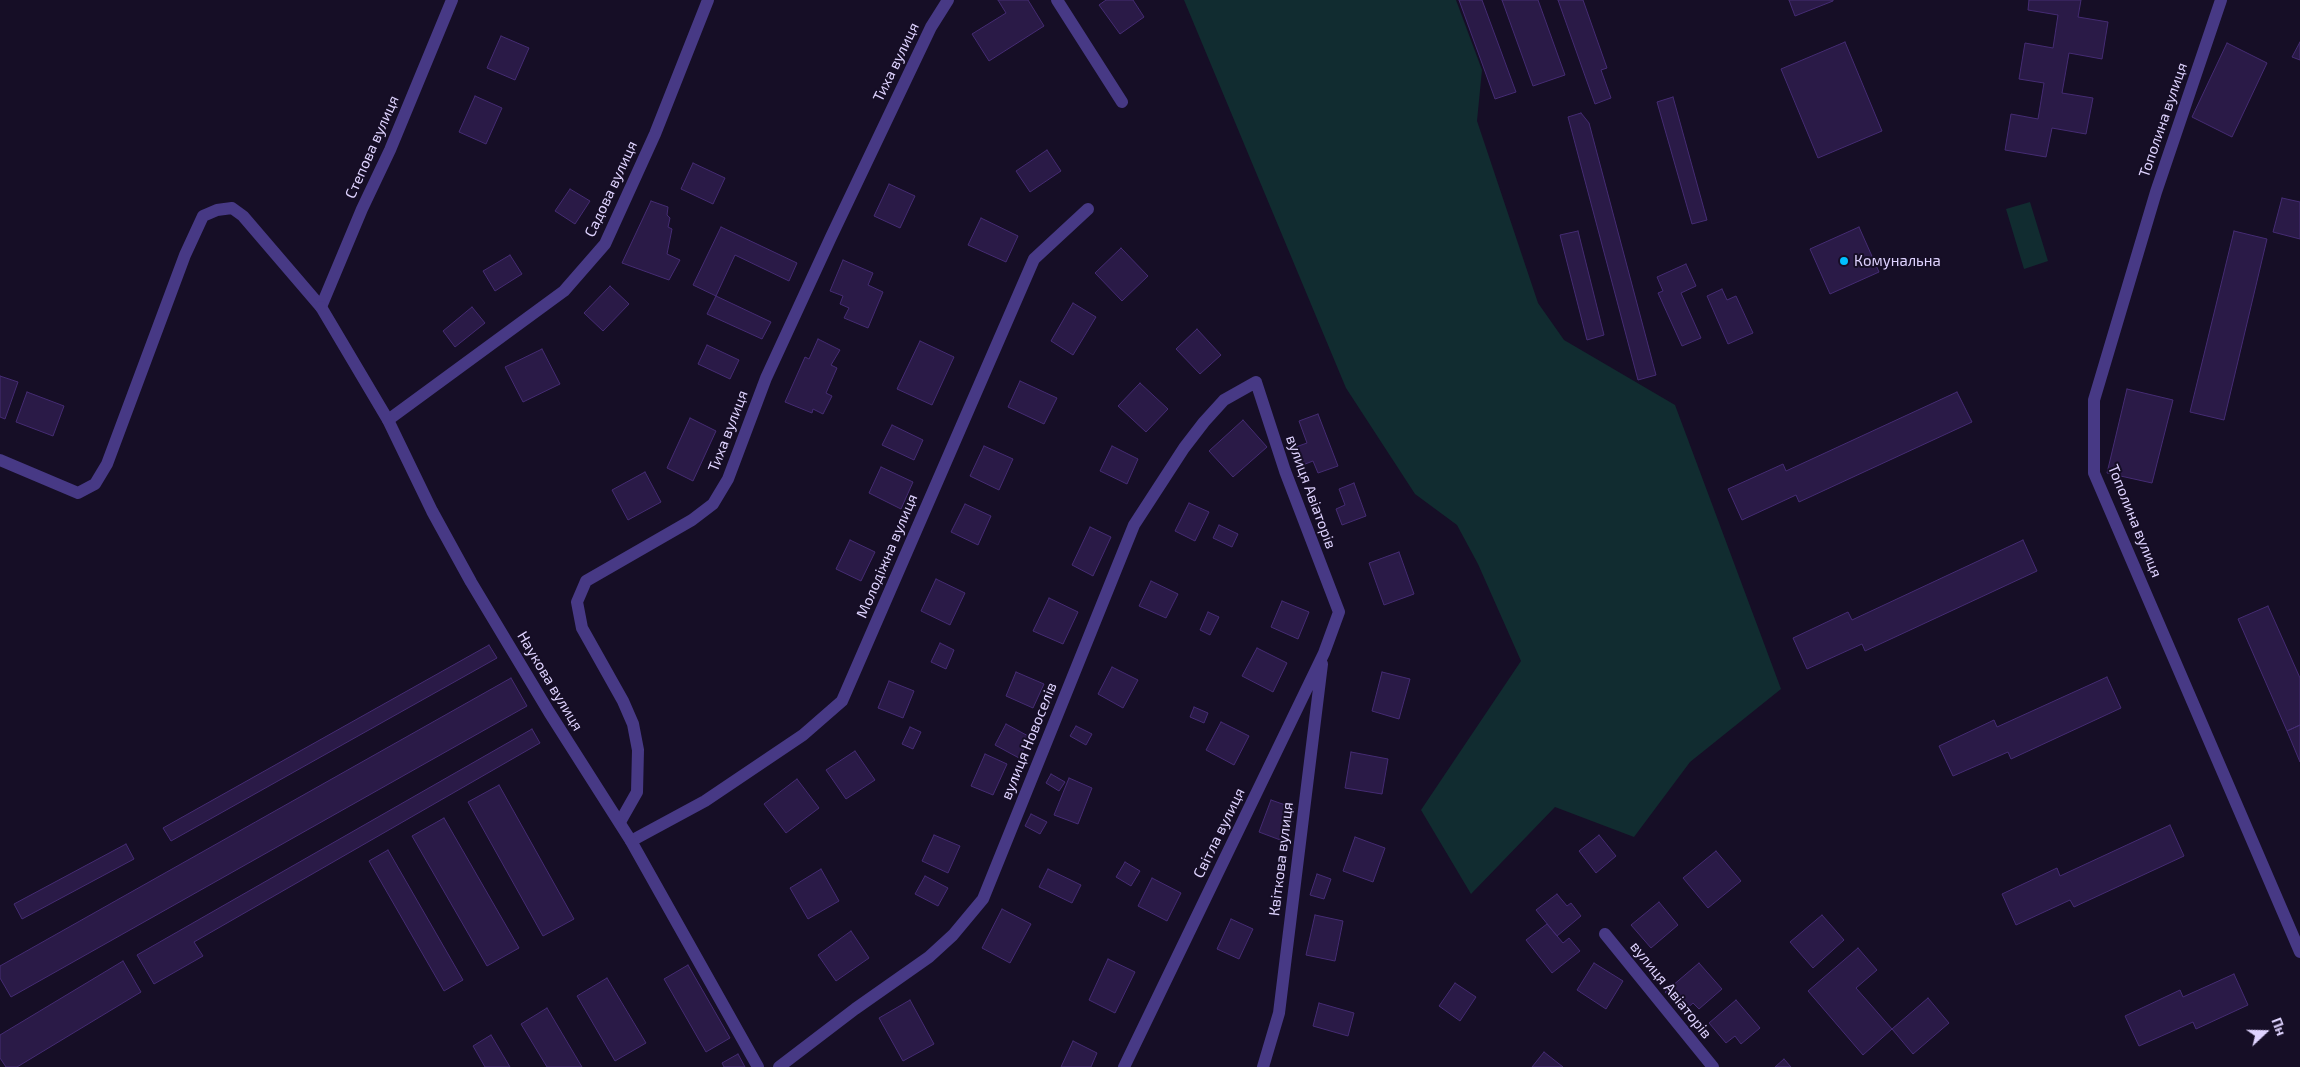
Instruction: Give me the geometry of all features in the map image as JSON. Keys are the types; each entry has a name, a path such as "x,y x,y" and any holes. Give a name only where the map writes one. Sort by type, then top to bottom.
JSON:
{"street":[{"name":"Степова вулиця","path":"321,307 362,209 390,150 452,0"},
{"name":"Садова вулиця","path":"388,420 564,291 605,244 655,134 708,0"},
{"name":"Тиха вулиця","path":"620,822 637,792 638,750 633,724 623,701 582,628 577,602 586,581 692,520 713,504 728,479 766,378 831,237 931,27 948,0"},
{"path":"1057,0 1122,102"},
{"name":"Тополина вулиця","path":"2221,0 2156,192 2094,400 2094,473 2300,952"},
{"name":"Наукова вулиця","path":"0,460 78,494 95,484 107,464 185,255 203,216 217,210 232,208 244,216 321,307 388,420 432,511 471,582 549,712 620,822 758,1067"},
{"name":"Молодіжна вулиця","path":"631,841 705,801 803,735 842,701 1034,259 1088,209"},
{"name":"вулиця Авіаторів","path":"1256,382 1285,471 1339,612"},
{"name":"вулиця Новоселів","path":"779,1067 854,1009 929,957 953,934 983,899 1134,525 1184,448 1204,422 1224,400 1256,382"},
{"name":"Світла вулиця","path":"1124,1067 1324,653 1339,612"},
{"name":"Квіткова вулиця","path":"1263,1067 1279,1013 1324,653"},
{"name":"вулиця Авіаторів","path":"1605,934 1713,1067"}],"green space":[{"path":"1184,0 1456,0 1482,70 1477,121 1538,303 1564,340 1675,405 1781,689 1690,762 1634,837 1555,807 1471,894 1421,810 1521,661 1478,564 1457,525 1415,494 1346,388"},
{"path":"2030,202 2048,261 2024,269 2006,209"}],"building":[{"path":"998,0 1028,0 1044,26 989,61 972,34 1006,13"},
{"path":"1106,0 1133,0 1144,17 1120,34 1099,5"},
{"path":"1459,0 1482,0 1516,92 1495,99"},
{"path":"1502,0 1538,0 1565,75 1533,86"},
{"path":"1558,0 1583,0 1607,68 1601,70 1611,98 1595,104"},
{"path":"1789,0 1833,0 1833,1 1795,16"},
{"path":"2029,0 2081,0 2078,17 2108,22 2102,59 2069,53 2062,93 2093,98 2086,134 2052,128 2046,157 2005,150 2011,114 2038,119 2044,83 2019,79 2025,43 2053,48 2058,15 2028,10"},
{"path":"501,36 529,48 515,80 487,68"},
{"path":"1845,42 1882,131 1818,158 1781,69"},
{"path":"2300,42 2300,60 2292,57"},
{"path":"2227,43 2267,63 2232,137 2192,117"},
{"path":"475,96 502,108 486,144 459,132"},
{"path":"1673,97 1707,220 1692,224 1657,102"},
{"path":"1581,113 1589,123 1656,375 1638,380 1568,117"},
{"path":"1047,150 1061,171 1030,192 1016,171"},
{"path":"693,163 725,178 713,204 681,189"},
{"path":"889,184 915,196 900,228 874,216"},
{"path":"570,189 590,201 575,224 555,211"},
{"path":"2282,198 2300,202 2300,239 2273,232"},
{"path":"651,201 668,207 667,215 670,218 668,227 672,229 667,254 680,260 669,280 622,263"},
{"path":"981,218 1018,236 1006,262 968,245"},
{"path":"721,227 797,263 789,281 735,255 716,296 693,285"},
{"name":"Комунальна","path":"1859,227 1879,272 1830,294 1810,249"},
{"path":"1578,231 1604,335 1587,340 1560,235"},
{"path":"2234,231 2267,239 2224,420 2190,412"},
{"path":"1121,248 1148,276 1122,301 1095,273"},
{"path":"510,255 522,274 495,291 483,271"},
{"path":"843,260 873,273 868,285 883,292 868,328 844,318 849,308 840,304 843,296 830,291"},
{"path":"1686,264 1696,286 1681,293 1701,338 1682,346 1658,293 1663,291 1657,277"},
{"path":"610,286 629,304 603,331 584,313"},
{"path":"1722,289 1727,300 1736,296 1753,333 1728,344 1707,296"},
{"path":"716,296 771,322 762,339 707,314"},
{"path":"1073,303 1096,317 1073,355 1051,341"},
{"path":"472,307 485,323 455,347 443,331"},
{"path":"1197,329 1221,355 1200,374 1176,349"},
{"path":"818,339 840,350 831,365 837,368 826,393 832,396 823,414 813,409 812,413 785,402 805,357 809,359"},
{"path":"920,341 954,357 932,405 897,389"},
{"path":"707,345 739,360 730,379 698,364"},
{"path":"542,349 560,384 523,402 505,367"},
{"path":"0,376 18,382 5,419 0,417"},
{"path":"1020,381 1057,398 1044,424 1008,407"},
{"path":"1140,383 1168,409 1146,432 1118,406"},
{"path":"2127,389 2173,400 2152,483 2107,473"},
{"path":"27,392 64,406 53,436 16,422"},
{"path":"1957,392 1972,422 1799,502 1796,495 1742,520 1728,489 1783,464 1786,471"},
{"path":"1318,414 1338,466 1318,473 1313,461 1300,466 1293,448 1307,443 1299,421"},
{"path":"690,418 716,431 693,481 667,468"},
{"path":"1243,420 1267,447 1233,477 1209,451"},
{"path":"892,425 923,440 914,460 882,445"},
{"path":"984,446 1013,459 999,490 970,476"},
{"path":"1112,446 1138,459 1127,484 1100,471"},
{"path":"881,467 913,482 901,509 869,493"},
{"path":"645,472 661,502 628,520 612,490"},
{"path":"1354,483 1366,516 1342,525 1336,509 1345,505 1339,489"},
{"path":"1189,503 1209,512 1195,541 1175,531"},
{"path":"965,504 991,516 978,545 951,532"},
{"path":"1219,525 1238,534 1232,547 1213,538"},
{"path":"1090,527 1111,537 1093,576 1072,565"},
{"path":"850,540 875,552 861,581 836,569"},
{"path":"2023,540 2037,571 1865,651 1862,644 1807,669 1793,638 1848,612 1852,620"},
{"path":"1399,552 1414,594 1384,605 1369,563"},
{"path":"936,579 965,593 950,625 921,611"},
{"path":"1151,581 1178,594 1166,618 1139,606"},
{"path":"1049,598 1078,612 1063,644 1033,631"},
{"path":"1282,601 1309,612 1298,639 1271,627"},
{"path":"2268,606 2300,678 2300,725 2287,731 2238,619"},
{"path":"1208,612 1219,617 1210,635 1200,630"},
{"path":"940,643 954,650 946,669 931,662"},
{"path":"489,645 497,658 171,841 163,828"},
{"path":"1257,648 1287,663 1273,692 1242,676"},
{"path":"1112,667 1138,680 1123,708 1098,694"},
{"path":"1016,672 1044,684 1033,708 1006,696"},
{"path":"1382,672 1410,679 1399,719 1372,711"},
{"path":"2107,677 2121,708 2011,759 2008,752 1953,776 1939,746 1994,720 1997,727"},
{"path":"511,678 527,706 11,997 0,978 0,966"},
{"path":"889,681 914,691 903,718 878,708"},
{"path":"1194,707 1208,713 1204,723 1190,717"},
{"path":"1221,722 1249,736 1234,765 1206,750"},
{"path":"1006,724 1030,737 1019,758 995,745"},
{"path":"2300,725 2300,762 2287,731"},
{"path":"1076,726 1092,734 1086,745 1070,736"},
{"path":"910,727 921,732 913,749 902,744"},
{"path":"532,729 540,743 194,942 203,956 154,984 137,955"},
{"path":"855,751 875,780 846,799 826,770"},
{"path":"1351,752 1388,759 1382,794 1345,788"},
{"path":"985,754 1007,764 993,795 971,786"},
{"path":"1051,774 1065,782 1059,791 1046,783"},
{"path":"1069,778 1092,788 1078,824 1054,815"},
{"path":"797,779 819,808 786,833 764,804"},
{"path":"499,785 574,919 543,936 468,802"},
{"path":"1271,800 1294,808 1283,841 1259,832"},
{"path":"1031,814 1047,822 1040,834 1025,826"},
{"path":"444,818 519,948 487,966 412,836"},
{"path":"2170,825 2184,856 2074,907 2070,900 2016,925 2002,894 2057,868 2060,876"},
{"path":"934,835 960,846 948,873 922,861"},
{"path":"1599,835 1616,856 1596,873 1579,851"},
{"path":"1355,837 1385,848 1373,882 1343,871"},
{"path":"126,844 134,859 22,919 14,904"},
{"path":"388,850 463,980 444,991 369,861"},
{"path":"1716,851 1741,881 1708,908 1683,878"},
{"path":"1125,862 1140,871 1131,886 1116,877"},
{"path":"821,869 839,901 808,919 790,888"},
{"path":"1048,869 1081,885 1072,903 1039,887"},
{"path":"1317,874 1331,879 1324,899 1310,895"},
{"path":"925,876 948,888 938,906 915,894"},
{"path":"1152,878 1181,893 1167,921 1138,906"},
{"path":"1557,894 1567,906 1571,903 1581,916 1557,936 1536,910"},
{"path":"1659,902 1678,925 1651,948 1631,925"},
{"path":"1002,909 1031,924 1010,963 982,948"},
{"path":"1315,915 1343,921 1335,961 1306,955"},
{"path":"1822,915 1844,940 1813,968 1790,942"},
{"path":"1231,919 1253,929 1239,959 1217,949"},
{"path":"1547,924 1563,943 1569,938 1580,951 1552,973 1526,940"},
{"path":"851,931 869,958 836,981 818,955"},
{"path":"1858,948 1877,970 1856,988 1892,1029 1863,1055 1808,991"},
{"path":"1108,959 1135,972 1115,1013 1089,1000"},
{"path":"123,961 141,992 17,1067 6,1067 0,1058 0,1035"},
{"path":"1594,963 1623,981 1606,1009 1577,990"},
{"path":"1699,963 1722,989 1699,1009 1693,1003 1683,1012 1665,992"},
{"path":"688,965 730,1038 706,1052 664,979"},
{"path":"2234,974 2248,1005 2196,1029 2193,1022 2139,1046 2125,1016 2180,990 2183,997"},
{"path":"607,978 646,1043 615,1061 577,996"},
{"path":"1455,983 1476,997 1460,1021 1439,1006"},
{"path":"1928,998 1949,1023 1913,1054 1892,1029"},
{"path":"910,1000 934,1044 903,1061 879,1018"},
{"path":"1736,1000 1760,1028 1741,1044 1735,1036 1726,1043 1709,1023"},
{"path":"1319,1003 1354,1013 1348,1036 1313,1026"},
{"path":"547,1008 582,1067 547,1067 521,1024"},
{"path":"491,1035 510,1067 485,1067 473,1046"},
{"path":"1073,1041 1097,1053 1091,1067 1061,1067"},
{"path":"1544,1052 1563,1067 1532,1067"},
{"path":"738,1054 745,1067 724,1067 722,1063"},
{"path":"1784,1059 1791,1067 1775,1067"}],"place":[{"name":"Комунальна","path":"1844,261"}]}
